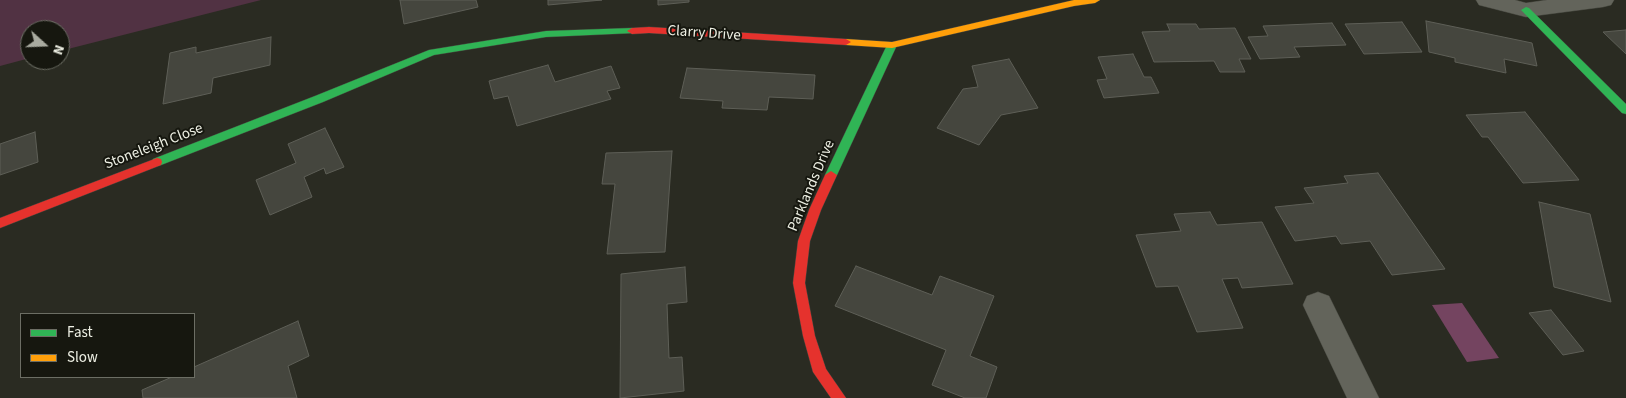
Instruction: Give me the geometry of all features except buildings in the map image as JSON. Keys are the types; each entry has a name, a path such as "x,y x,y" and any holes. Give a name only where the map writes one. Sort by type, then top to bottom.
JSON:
{"street":[{"name":"Clarry Drive","path":"319,99 432,52 546,34 649,30 892,45 1074,3 1095,0"},
{"path":"1487,0 1526,10 1603,0"},
{"path":"1526,10 1626,110"},
{"name":"Parklands Drive","path":"839,398 820,372 809,336 799,283 804,242 815,210 892,45"},
{"name":"Stoneleigh Close","path":"0,223 319,99"},
{"path":"1318,305 1363,398"}],"shaded area":[{"path":"0,0 261,0 70,48 70,20 20,20 20,61 0,66"},
{"path":"1462,303 1499,358 1467,362 1432,305"}],"traffic: fast":[{"path":"1526,10 1626,110"},
{"path":"157,162 319,99 432,52 546,34 632,31"},
{"path":"831,175 892,45"}],"traffic: slow":[{"path":"846,42 892,45 1074,3 1095,0"}],"traffic: jam":[{"path":"632,31 649,30 846,42"},
{"path":"0,223 157,162"},
{"path":"831,175 815,210 804,241 799,283 809,336 820,372 839,398"}]}
